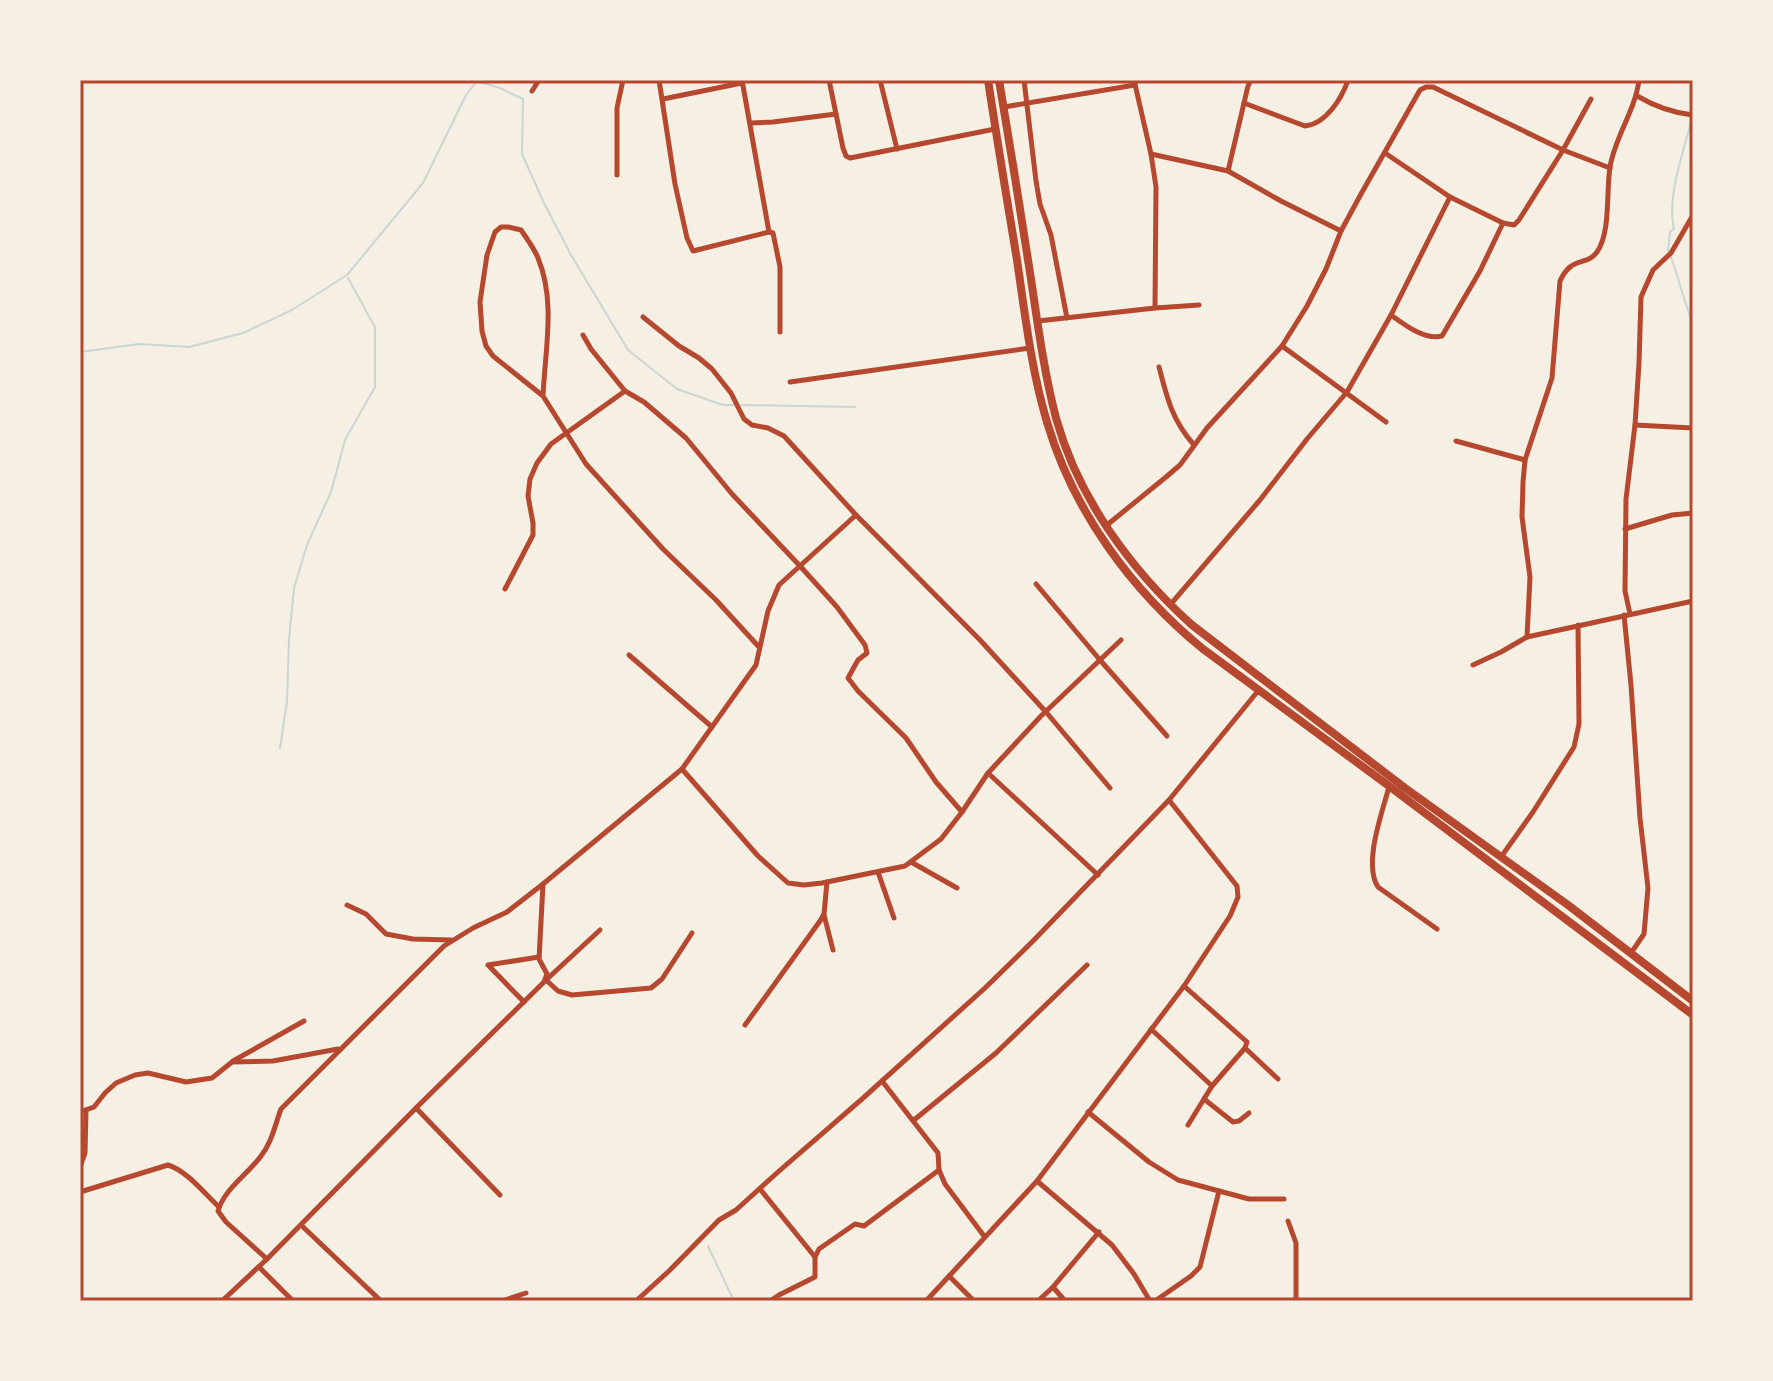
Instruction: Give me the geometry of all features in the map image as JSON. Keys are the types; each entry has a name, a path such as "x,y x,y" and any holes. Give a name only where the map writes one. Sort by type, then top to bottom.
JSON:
{"main road":[{"path":"988,80 1031,348 1039,391 1056,449 1097,530 1142,590 1181,631 1258,691 1693,1015"},
{"path":"999,80 1056,421 1077,474 1106,526 1134,564 1192,625 1405,788 1568,905 1693,1001"},
{"path":"1248,683 1255,673"}],"street":[{"path":"532,91 539,80"},
{"path":"617,175 617,108 623,80"},
{"path":"659,80 675,184 687,238 693,251 773,233 780,267 780,332"},
{"path":"829,80 846,156 854,158 996,129"},
{"path":"880,80 897,149"},
{"path":"1024,80 1040,204 1051,235 1067,318"},
{"path":"1228,171 1251,80"},
{"path":"1244,103 1305,126 1314,125 1323,119 1342,95 1348,80"},
{"path":"1527,637 1530,577 1522,517 1525,460 1552,378 1560,281 1568,267 1596,254 1601,245 1610,168 1637,96 1639,80"},
{"path":"663,99 742,81 769,232"},
{"path":"1004,107 1135,82 1157,198 1155,308"},
{"path":"1106,526 1180,465 1282,346 1307,306 1341,231 1420,90 1426,87 1441,91 1563,150 1610,168"},
{"path":"1637,96 1671,112 1693,115"},
{"path":"1385,153 1450,197 1510,225 1519,220 1591,99"},
{"path":"750,123 836,114"},
{"path":"1151,154 1228,171 1341,231"},
{"path":"1170,605 1347,392 1391,315 1450,197"},
{"path":"1630,954 1644,934 1648,888 1640,818 1625,591 1626,499 1635,425 1641,297 1653,270 1671,253 1693,215"},
{"path":"1391,315 1432,337 1442,336 1480,271 1503,223"},
{"path":"543,396 548,331 547,291 537,256 521,230 501,227 495,232 487,255 480,302 486,346 493,356 543,396 586,464 642,527 759,647"},
{"path":"1037,321 1199,305"},
{"path":"643,317 712,369 731,393 744,419 784,436 856,515 980,640 1110,788"},
{"path":"583,335 625,391 644,402 686,438 732,494 837,607 865,645 867,653 858,660 848,678 906,738 936,782 962,812"},
{"path":"1282,346 1386,422"},
{"path":"790,382 1031,348"},
{"path":"1159,367 1170,410 1194,445"},
{"path":"505,589 533,535 528,496 530,479 537,463 551,444 625,391"},
{"path":"1635,425 1693,428"},
{"path":"1456,441 1525,460"},
{"path":"1625,529 1672,515 1693,513"},
{"path":"219,1207 262,1156 281,1109 444,946 507,912 682,769 756,665 779,585 856,515"},
{"path":"1036,584 1167,736"},
{"path":"1473,665 1527,637 1693,601"},
{"path":"1501,857 1574,747 1579,724 1578,625"},
{"path":"682,769 779,877 788,883 804,885 827,882 905,866 941,839 988,773 1121,640"},
{"path":"629,655 712,727"},
{"path":"636,1301 719,1220 736,1210 985,988 1169,800 1258,691"},
{"path":"988,773 1098,875"},
{"path":"1389,786 1374,845 1373,879 1378,887 1437,929"},
{"path":"926,1301 1037,1181 1184,986 1230,916 1238,897 1237,886 1169,800"},
{"path":"911,862 957,888"},
{"path":"878,872 894,918"},
{"path":"827,882 824,914 833,950"},
{"path":"543,884 539,957 547,974 546,980"},
{"path":"347,905 366,914 386,934 413,939 452,940"},
{"path":"745,1025 824,914"},
{"path":"222,1301 600,930"},
{"path":"546,980 558,991 572,995 651,988 662,979 692,933"},
{"path":"524,1002 488,965 539,957"},
{"path":"914,1120 996,1053 1087,965"},
{"path":"1184,986 1246,1040 1245,1048 1212,1086 1188,1125"},
{"path":"80,1167 85,1153 83,1111 94,1107 116,1083 148,1073 186,1082 212,1078 232,1062 304,1021"},
{"path":"1151,1029 1212,1086"},
{"path":"1245,1048 1278,1079"},
{"path":"232,1062 273,1061 339,1049"},
{"path":"882,1081 938,1153 939,1170 945,1184 984,1236"},
{"path":"1204,1099 1233,1122 1249,1113"},
{"path":"416,1108 500,1195"},
{"path":"1088,1112 1149,1162 1178,1180 1249,1199 1284,1199"},
{"path":"80,1192 168,1165 184,1174 219,1207 220,1215 226,1222 267,1259"},
{"path":"770,1301 815,1277 815,1257 819,1249 855,1224 864,1226 939,1170"},
{"path":"1037,1181 1112,1245 1152,1301 1200,1267 1219,1191"},
{"path":"760,1189 815,1257"},
{"path":"1288,1221 1296,1243 1296,1301"},
{"path":"301,1225 381,1301"},
{"path":"1038,1301 1099,1232"},
{"path":"259,1267 293,1301"},
{"path":"949,1276 974,1301"},
{"path":"1053,1287 1065,1301"},
{"path":"502,1301 526,1293"}],"waterway":[{"path":"80,352 139,344 189,347 243,333 292,310 347,275 423,183 466,95 478,80"},
{"path":"477,81 523,99 522,154 571,255 628,350 677,389 723,405 734,405"},
{"path":"1668,251 1670,232 1674,229 1674,187 1693,115"},
{"path":"1671,257 1693,324"},
{"path":"280,748 287,701 294,588 307,545 331,492 345,440 375,387 375,327 348,278"},
{"path":"741,405 855,407"},
{"path":"708,1246 734,1301"}]}
